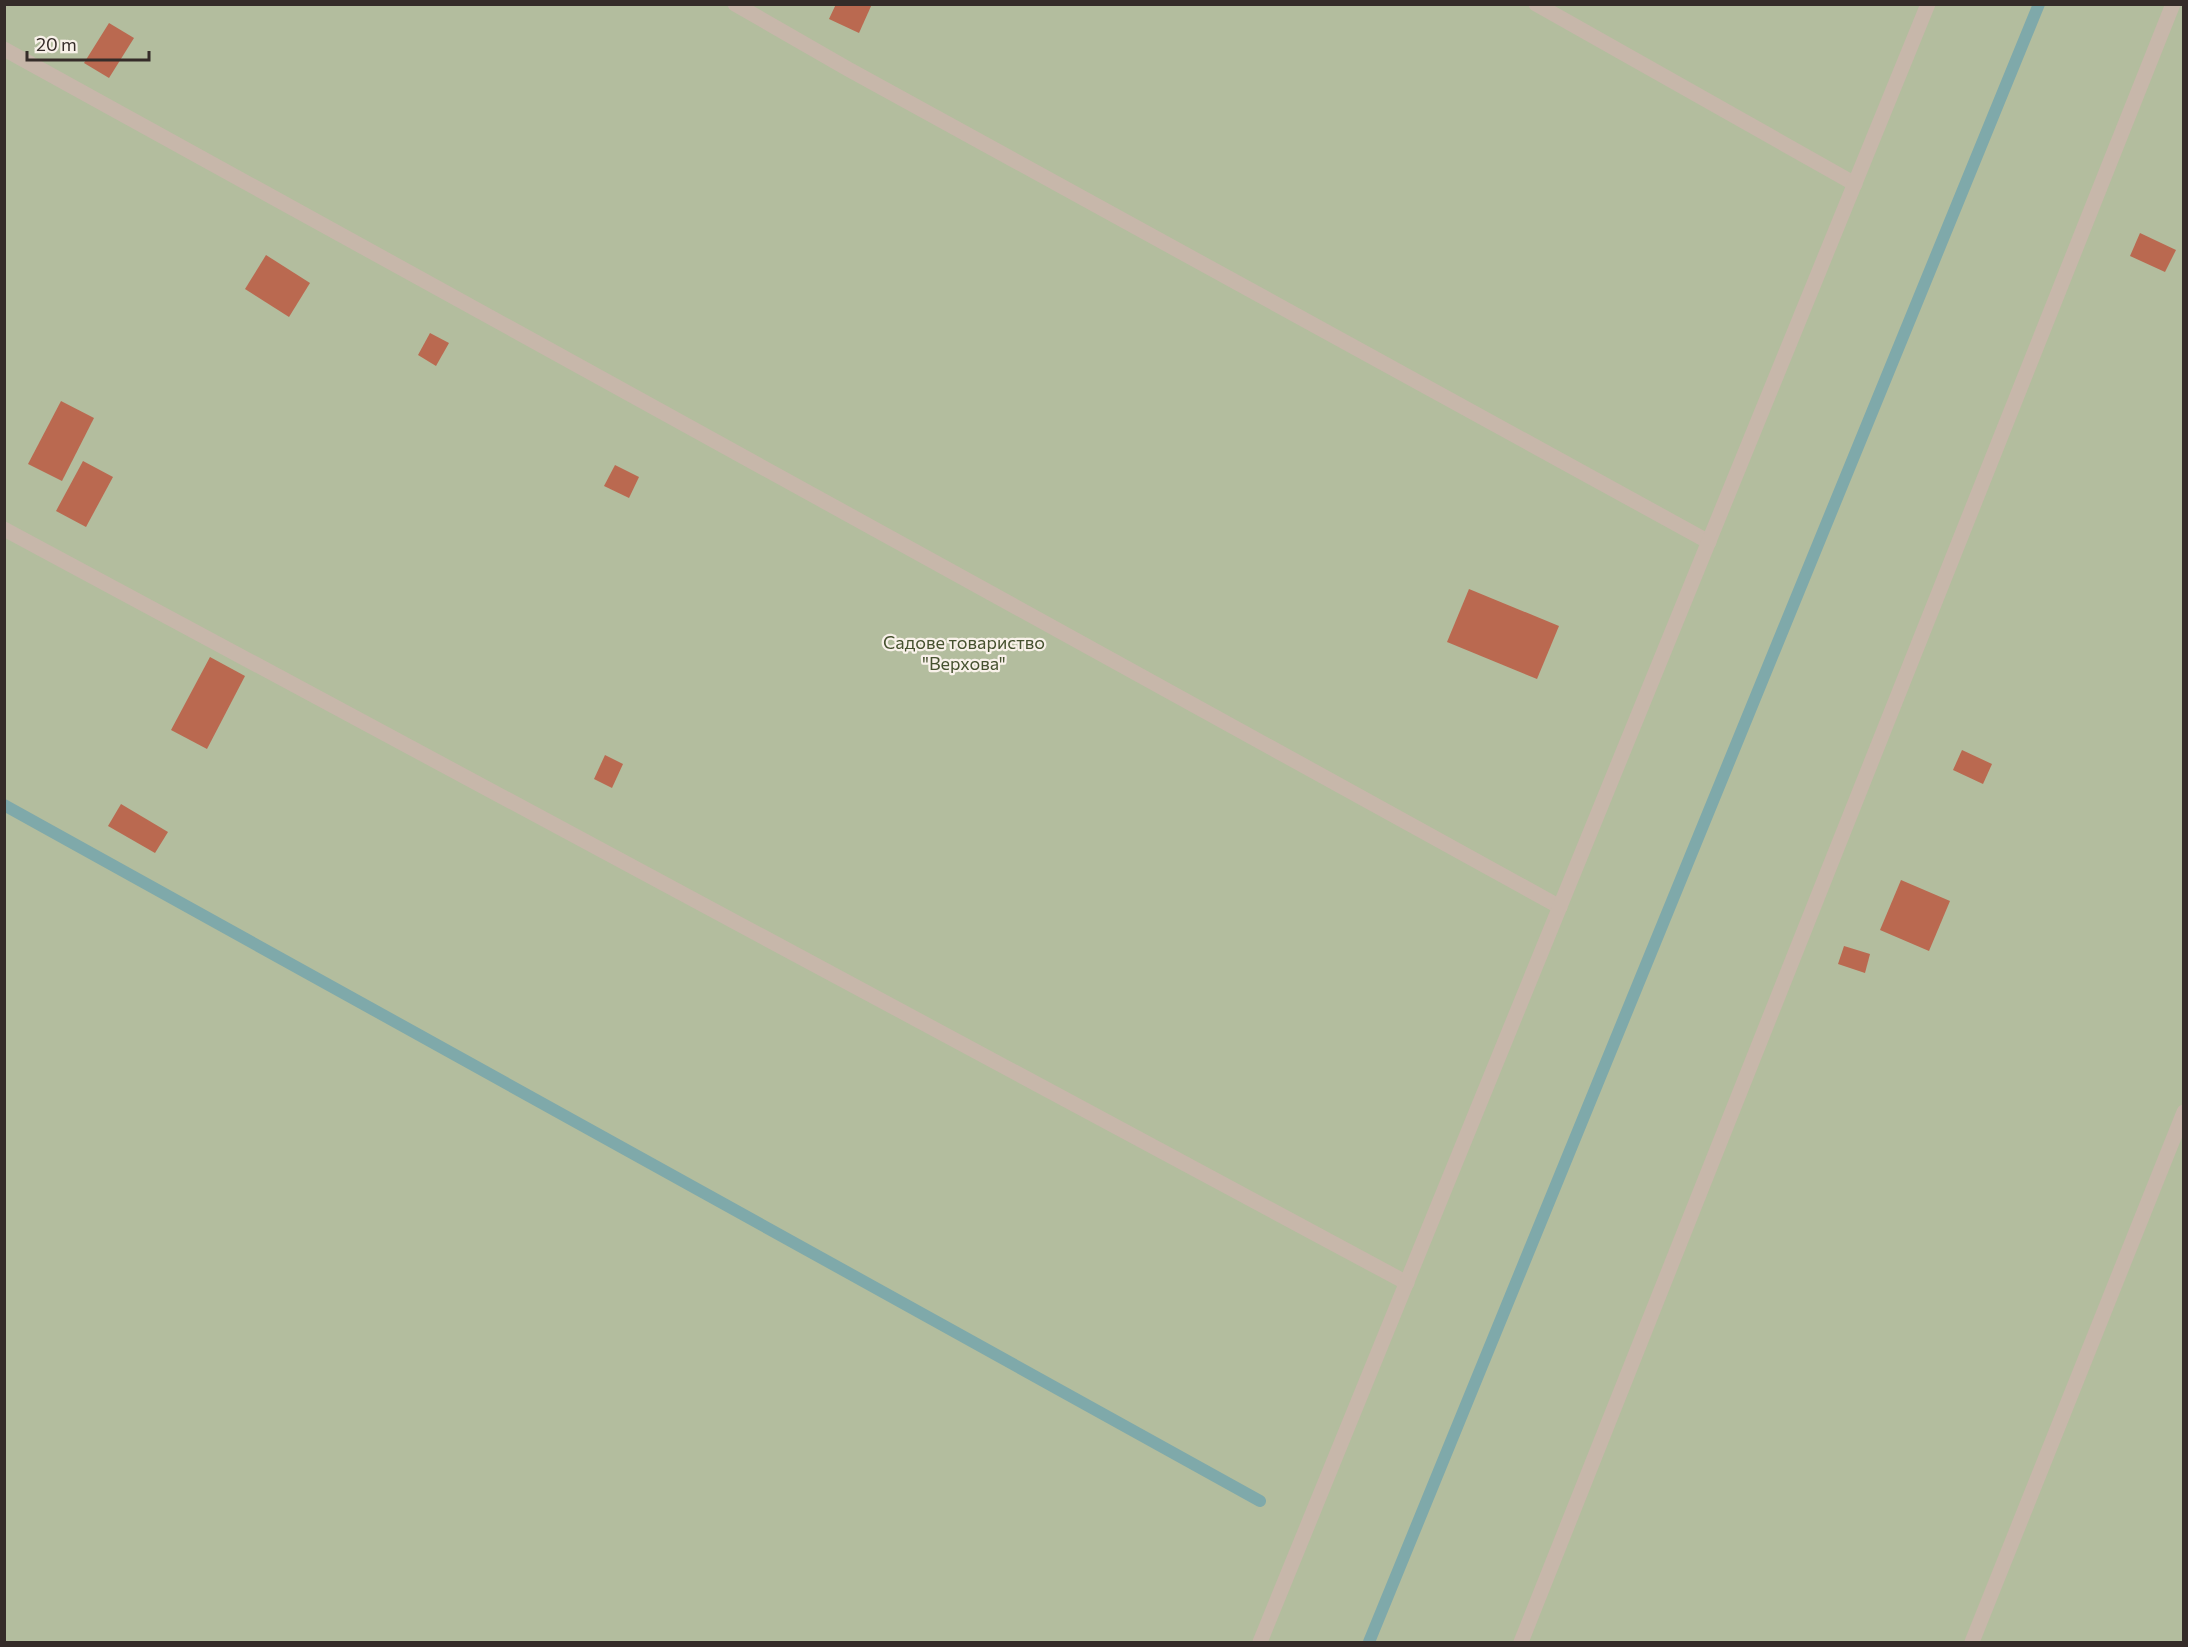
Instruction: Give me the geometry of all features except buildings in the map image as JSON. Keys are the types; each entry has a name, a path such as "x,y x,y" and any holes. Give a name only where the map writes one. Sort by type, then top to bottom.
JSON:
{"lane":[{"path":"735,4 858,75 1709,542"},
{"path":"1536,4 1855,184"},
{"path":"1260,1642 1928,4"},
{"path":"1521,1642 2173,4"},
{"path":"4,49 1560,907"},
{"path":"4,529 1407,1283"},
{"path":"1972,1642 2184,1113"}],"green space":[{"name":"Садове товариство \"Верхова\"","path":"5,5 2183,5 2183,1642 5,1642"}],"waterway":[{"path":"1369,1642 2039,4"},
{"path":"4,805 1260,1501"}]}
